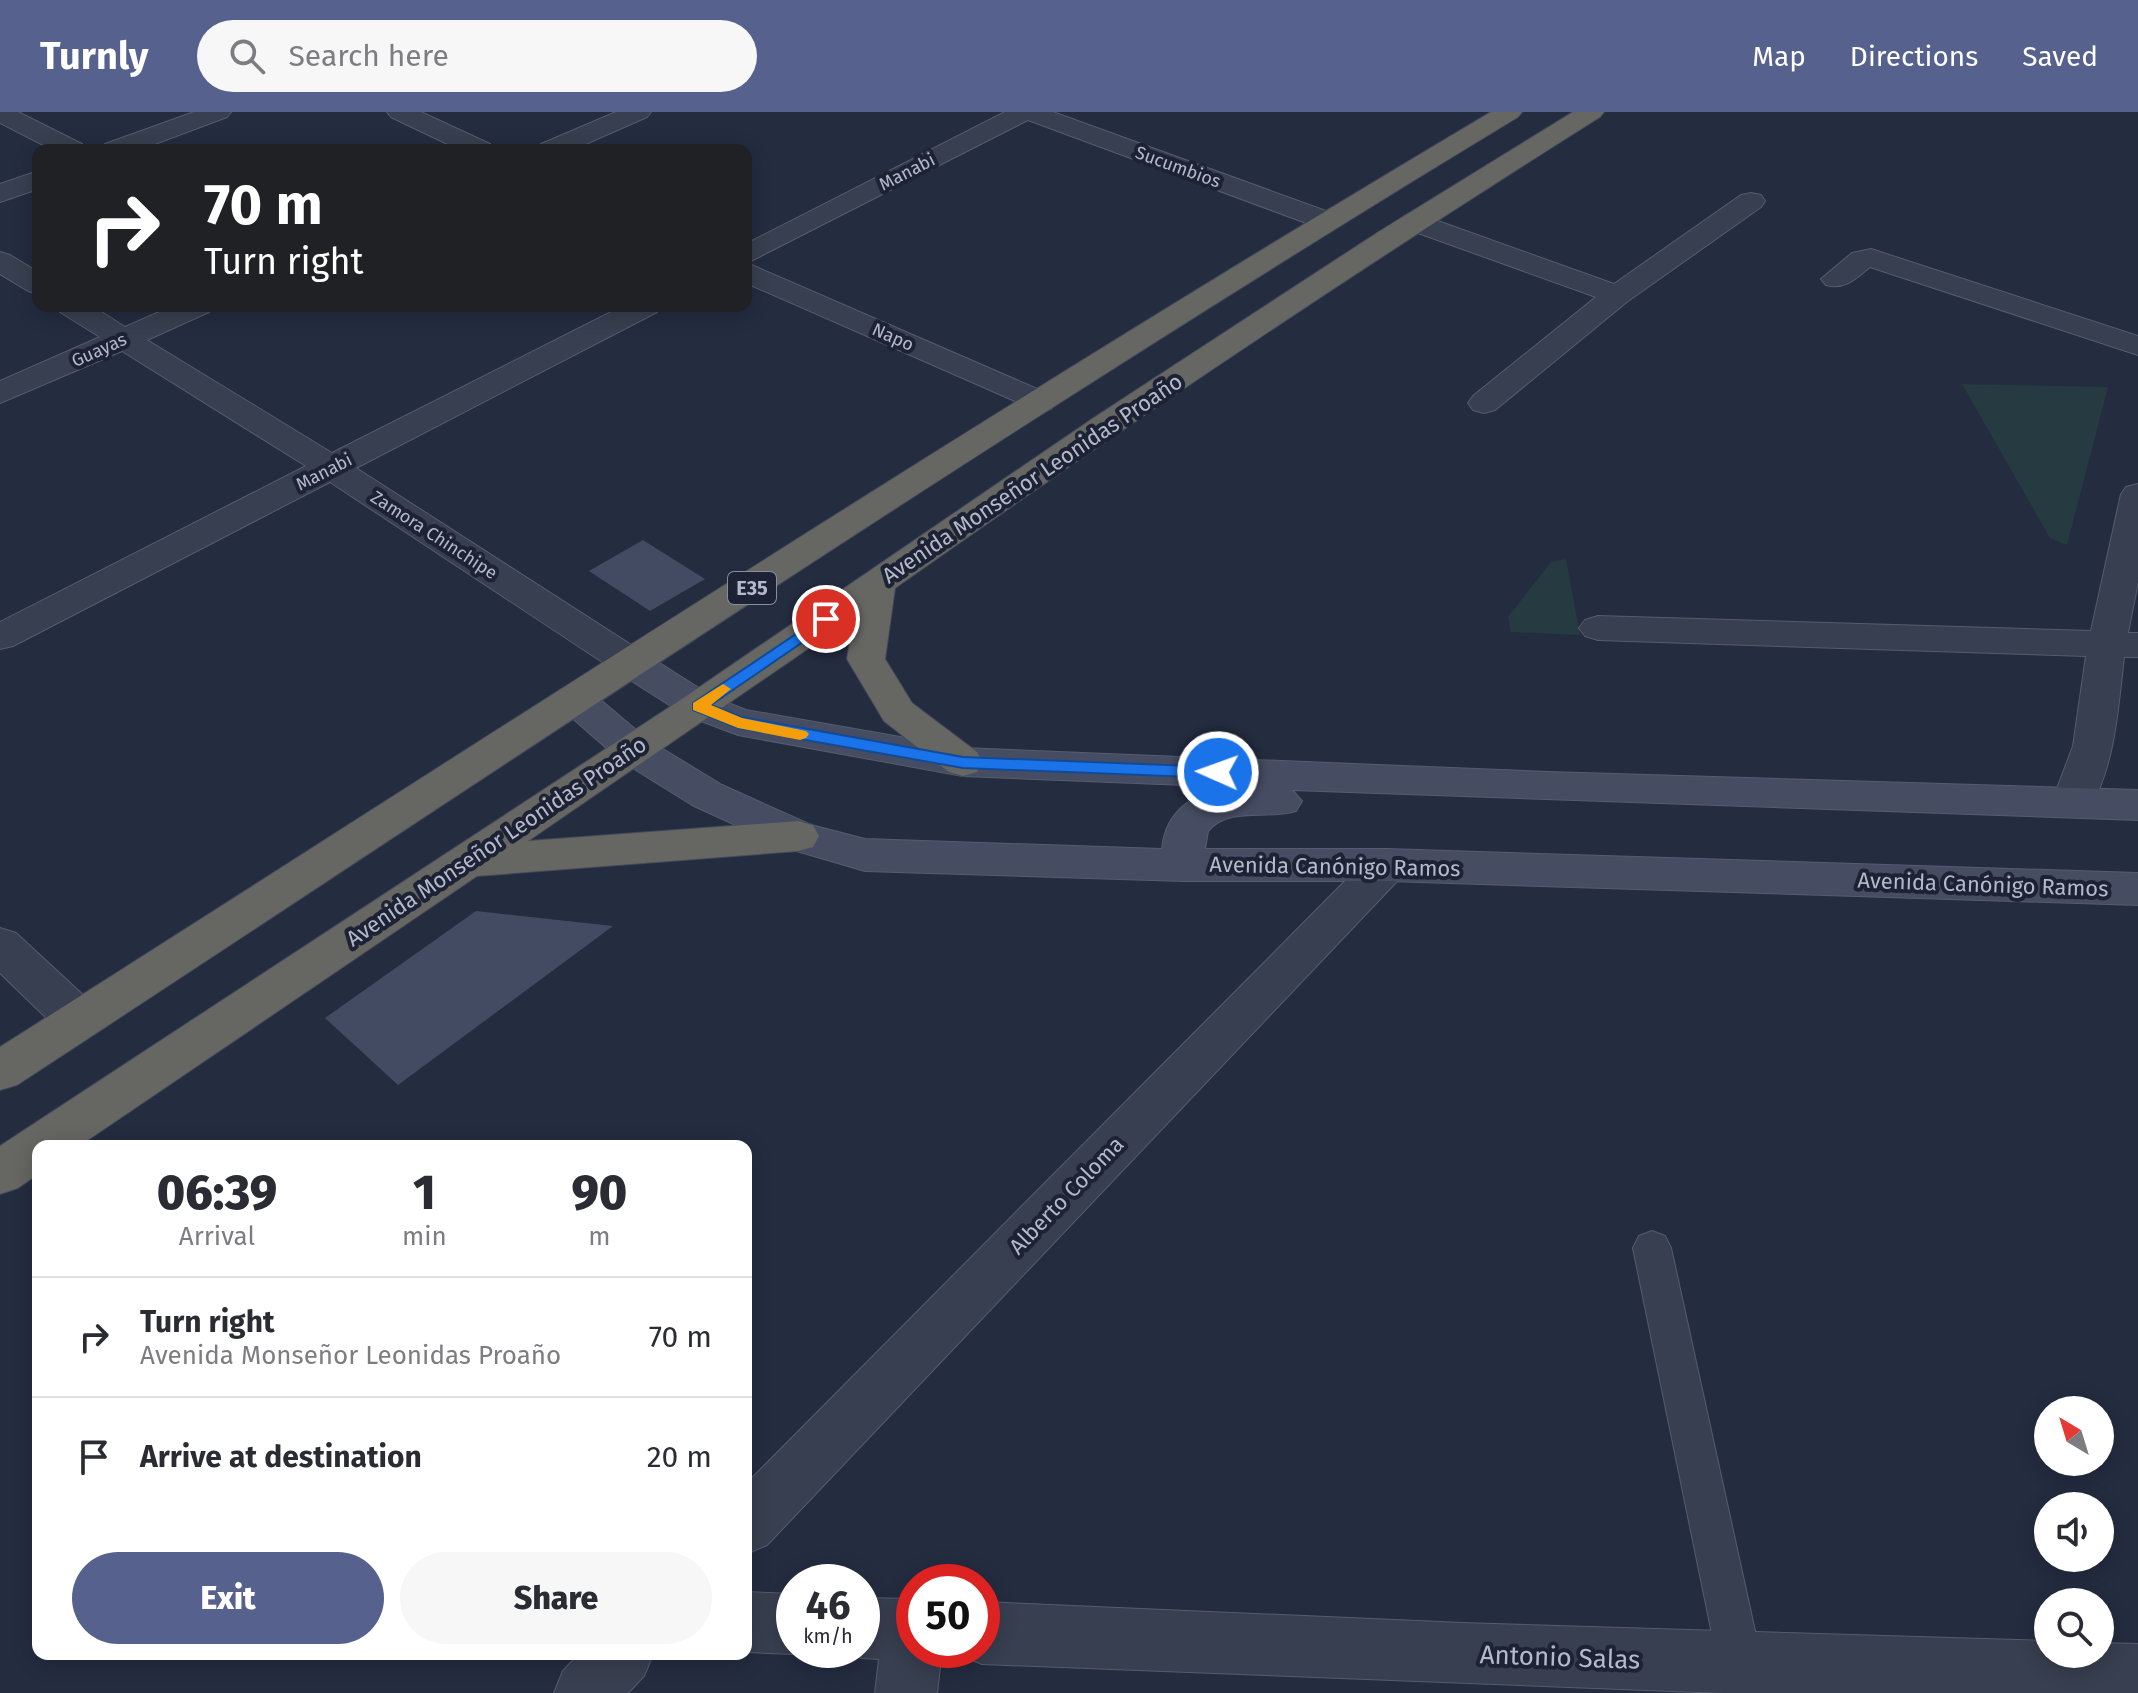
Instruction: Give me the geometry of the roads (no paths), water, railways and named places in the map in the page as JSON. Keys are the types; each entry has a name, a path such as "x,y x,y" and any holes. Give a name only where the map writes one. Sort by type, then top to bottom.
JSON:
{"highway":[{"name":"E35","path":"0,1071 1040,402 1327,221 1509,112"},
{"name":"Avenida Monseñor Leonidas Proaño","path":"49,1140 699,706 1107,424 1414,222 1591,112"},
{"path":"877,584 866,659 898,712 963,762"},
{"path":"465,861 798,836"},
{"name":"Avenida Monseñor Leonidas Proaño","path":"0,1173 32,1152"}],"main road":[{"path":"633,664 699,706 738,722 963,762 1549,786 2138,805"},
{"name":"Avenida Canónigo Ramos","path":"576,700 634,750 707,795 798,836 865,855 1183,865 1387,865 2138,889"},
{"path":"1183,865 1188,828 1203,812 1220,803 1310,800 1465,806 1549,786"}],"street":[{"path":"130,144 218,112"},
{"path":"400,112 468,144"},
{"path":"564,144 638,112"},
{"name":"Sucumbios","path":"1027,112 1327,221"},
{"name":"Manabi","path":"752,252 1027,112"},
{"path":"0,113 61,144"},
{"path":"0,194 32,181"},
{"path":"1484,403 1617,295 1751,201"},
{"path":"1414,222 1617,295"},
{"path":"1836,279 1862,259 1871,258 2138,346"},
{"path":"0,261 32,281"},
{"name":"Napo","path":"752,275 1040,402"},
{"name":"Zamora Chinchipe","path":"81,312 332,468 633,664"},
{"name":"Guayas","path":"0,393 185,312"},
{"name":"Manabi","path":"0,637 634,312"},
{"path":"2073,802 2093,746 2122,644 2138,494"},
{"path":"1598,628 2122,644"},
{"name":"Alberto Coloma","path":"752,1519 1387,865"},
{"path":"0,945 79,1020"},
{"path":"752,1622 776,1623"},
{"name":"Antonio Salas","path":"1000,1635 1466,1674 1740,1663 2138,1675"},
{"path":"585,1693 616,1660"},
{"path":"902,1668 906,1693"}],"lane":[{"path":"1652,1248 1740,1663"}]}
